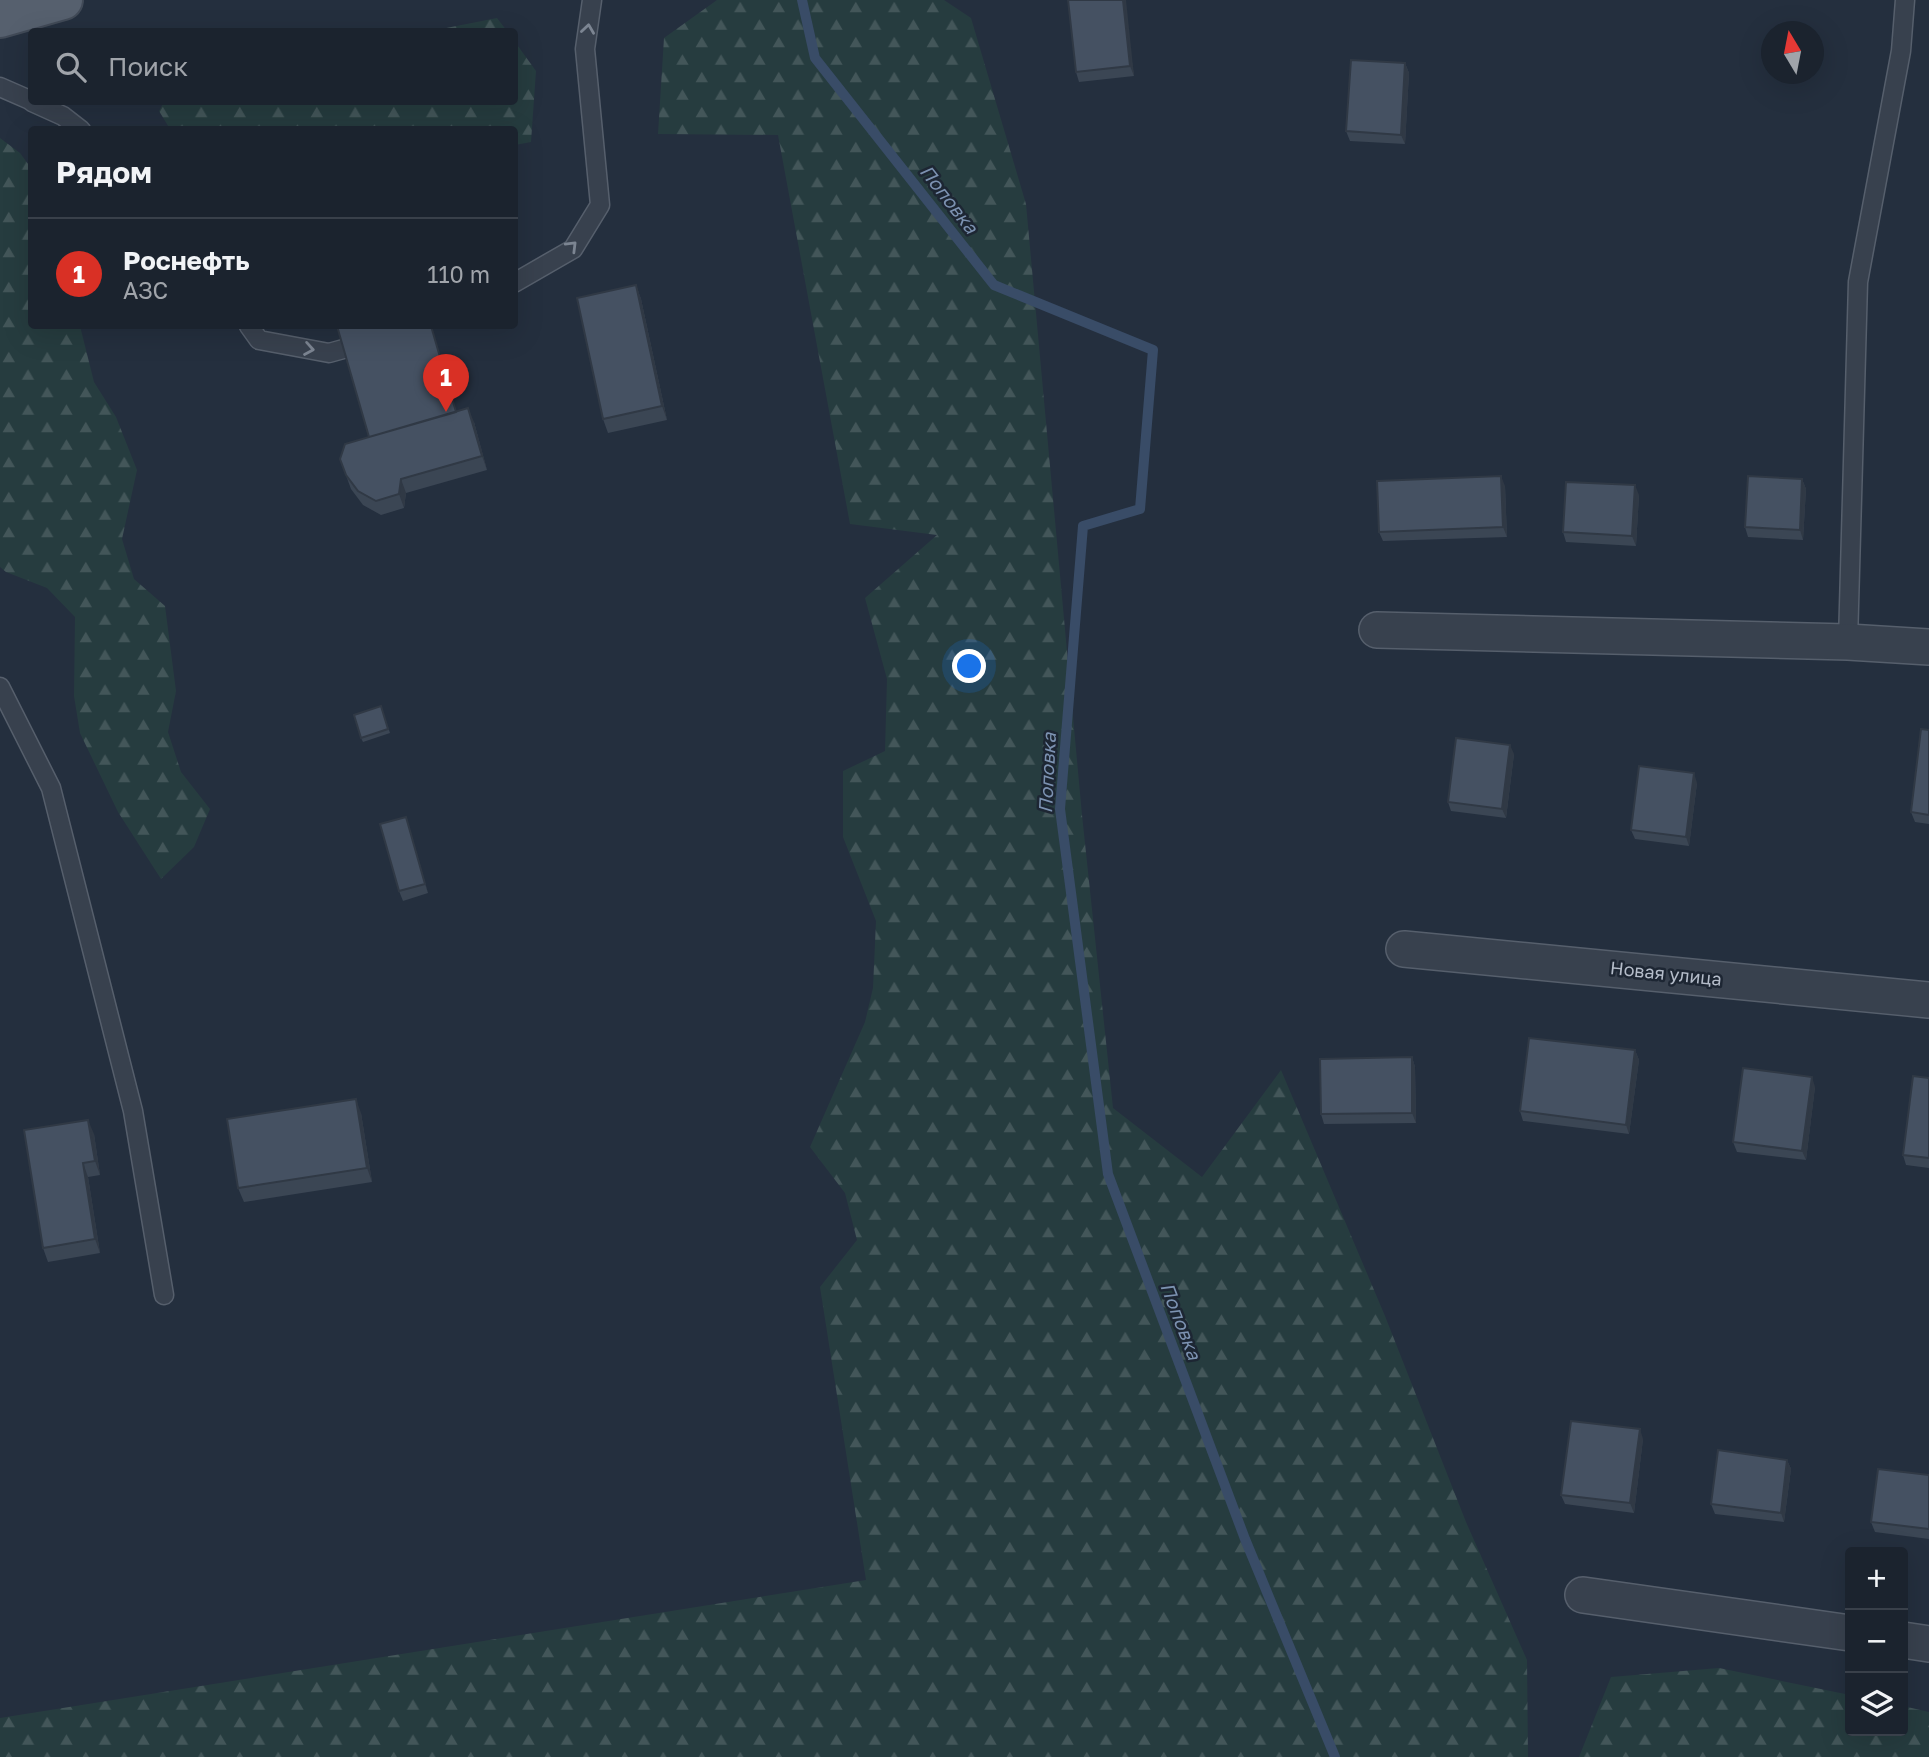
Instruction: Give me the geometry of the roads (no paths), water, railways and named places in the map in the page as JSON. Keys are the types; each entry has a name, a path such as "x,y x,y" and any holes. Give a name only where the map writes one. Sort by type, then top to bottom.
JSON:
{"main road":[{"path":"0,18 63,0"}],"street":[{"path":"1377,630 1847,642 1929,647"},
{"name":"Новая улица","path":"1404,948 1929,1000"},
{"path":"1583,1595 1845,1632"},
{"path":"1908,1641 1929,1644"}],"lane":[{"path":"518,280 573,249 600,205 585,49 592,0"},
{"path":"1847,642 1858,282 1901,51 1905,0"},
{"path":"0,87 28,99"},
{"path":"40,105 76,126"},
{"path":"251,329 258,340 329,353 379,339"},
{"path":"0,687 51,788 133,1111 164,1295"}],"waterway":[{"name":"Поповка","path":"802,0 815,58 994,285 1153,350 1140,509 1083,526 1060,809 1108,1174 1245,1539 1335,1757"}],"place":[{"name":"Роснефть","path":"446,412"}]}
